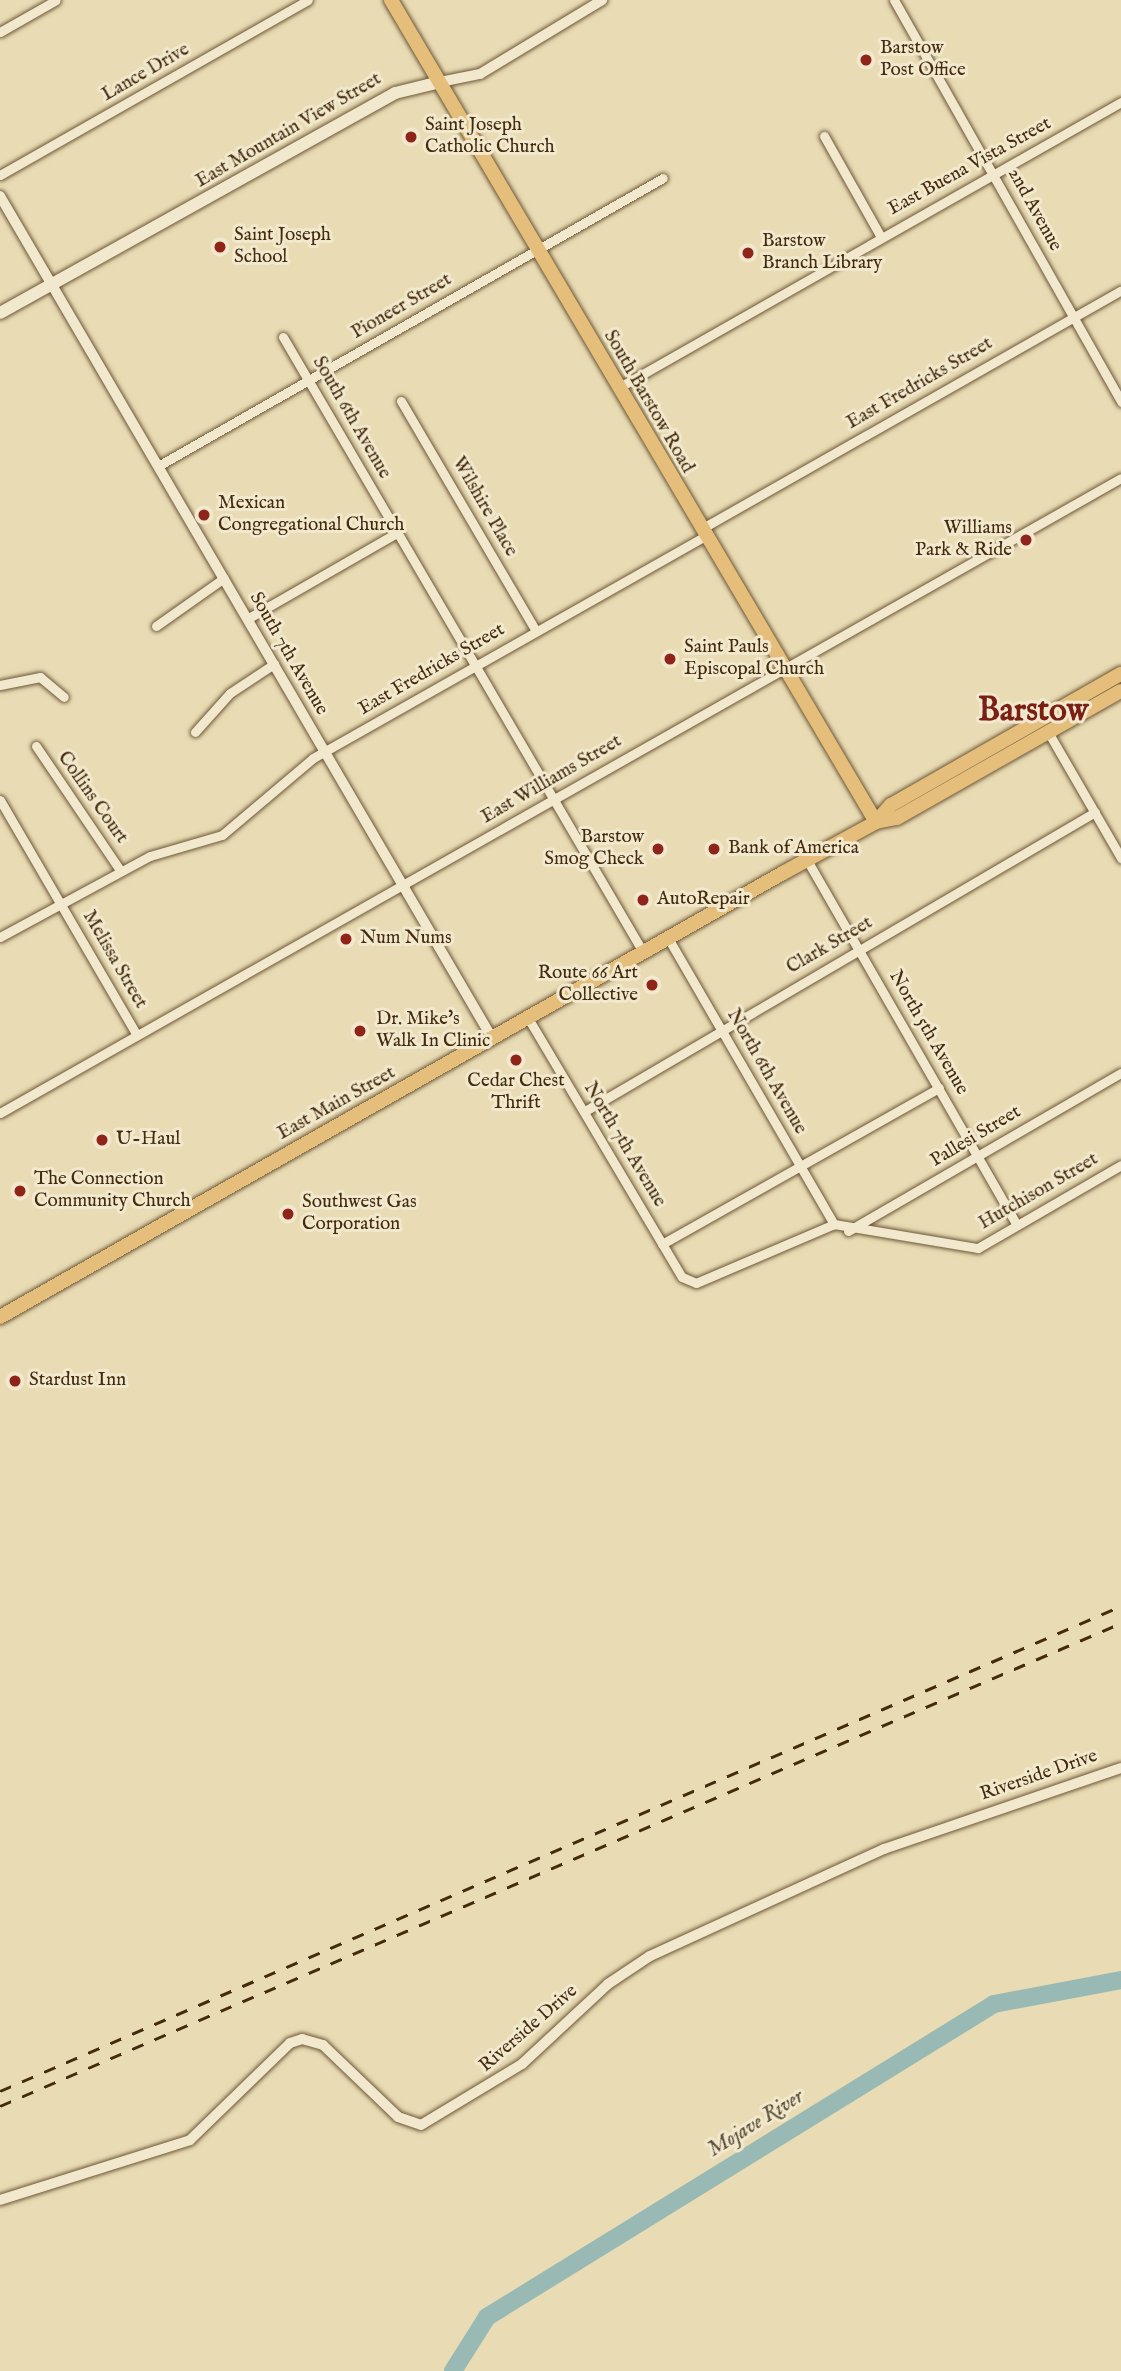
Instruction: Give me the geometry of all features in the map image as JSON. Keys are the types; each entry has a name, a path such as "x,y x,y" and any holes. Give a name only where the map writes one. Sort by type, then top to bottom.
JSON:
{"main road":[{"name":"South Barstow Road","path":"391,0 783,670 876,822"},
{"name":"East Mountain View Street","path":"0,313 54,288 395,93 440,82"},
{"name":"East Main Street","path":"876,822 891,805 1121,674"},
{"name":"East Main Street","path":"0,1317 807,860 876,822 897,818 1121,691"}],"street":[{"path":"0,32 56,0"},
{"name":"Lance Drive","path":"0,176 308,0"},
{"name":"East Mountain View Street","path":"440,82 480,74 601,0"},
{"name":"2nd Avenue","path":"894,0 1121,402"},
{"name":"East Buena Vista Street","path":"618,388 1121,102"},
{"path":"824,136 881,237"},
{"name":"Pioneer Street","path":"158,466 663,178"},
{"name":"South 7th Avenue","path":"0,196 492,1038"},
{"name":"East Fredricks Street","path":"0,937 120,870 222,835 325,752 1121,290"},
{"name":"South 6th Avenue","path":"283,337 398,532 473,667 643,952"},
{"name":"Wilshire Place","path":"401,401 536,631"},
{"name":"East Williams Street","path":"0,1114 1121,478"},
{"path":"247,619 398,532"},
{"path":"156,626 224,578"},
{"path":"195,732 230,693 274,664"},
{"path":"0,685 40,677 64,696"},
{"path":"1048,732 1121,858"},
{"name":"Collins Court","path":"36,746 120,870"},
{"name":"Melissa Street","path":"0,800 137,1035"},
{"name":"Clark Street","path":"584,1111 1095,812"},
{"name":"North 5th Avenue","path":"807,860 1017,1225"},
{"name":"North 6th Avenue","path":"668,938 834,1224"},
{"name":"North 7th Avenue","path":"528,1018 682,1277 696,1283 834,1224"},
{"name":"Pallesi Street","path":"848,1231 1121,1073"},
{"path":"663,1244 939,1088"},
{"name":"Hutchison Street","path":"834,1224 848,1231 978,1248 1121,1165"},
{"name":"Riverside Drive","path":"0,2200 190,2140 290,2043 302,2039 323,2045 398,2117 422,2125 522,2064 608,1984 650,1956 884,1849 1121,1768"}],"waterway":[{"name":"Mojave River","path":"453,2371 487,2317 994,2004 1121,1980"}],"railway":[{"path":"0,2091 1121,1606"},
{"path":"0,2106 1121,1623"}],"place":[{"name":"Barstow Post Office","path":"866,60"},
{"name":"Saint Joseph Catholic Church","path":"411,137"},
{"name":"Saint Joseph School","path":"220,247"},
{"name":"Barstow Branch Library","path":"748,253"},
{"name":"Mexican Congregational Church","path":"204,515"},
{"name":"Williams Park & Ride","path":"1026,540"},
{"name":"Saint Pauls Episcopal Church","path":"670,659"},
{"name":"Barstow Smog Check","path":"658,849"},
{"name":"Bank of America","path":"714,849"},
{"name":"AutoRepair","path":"643,900"},
{"name":"Num Nums","path":"346,939"},
{"name":"Route 66 Art Collective","path":"652,985"},
{"name":"Dr. Mike's Walk In Clinic","path":"360,1031"},
{"name":"Cedar Chest Thrift","path":"516,1060"},
{"name":"U-Haul","path":"102,1140"},
{"name":"The Connection Community Church","path":"20,1191"},
{"name":"Southwest Gas Corporation","path":"288,1214"},
{"name":"Stardust Inn","path":"15,1381"}],"district":[{"name":"Barstow","path":"1033,712"}]}
